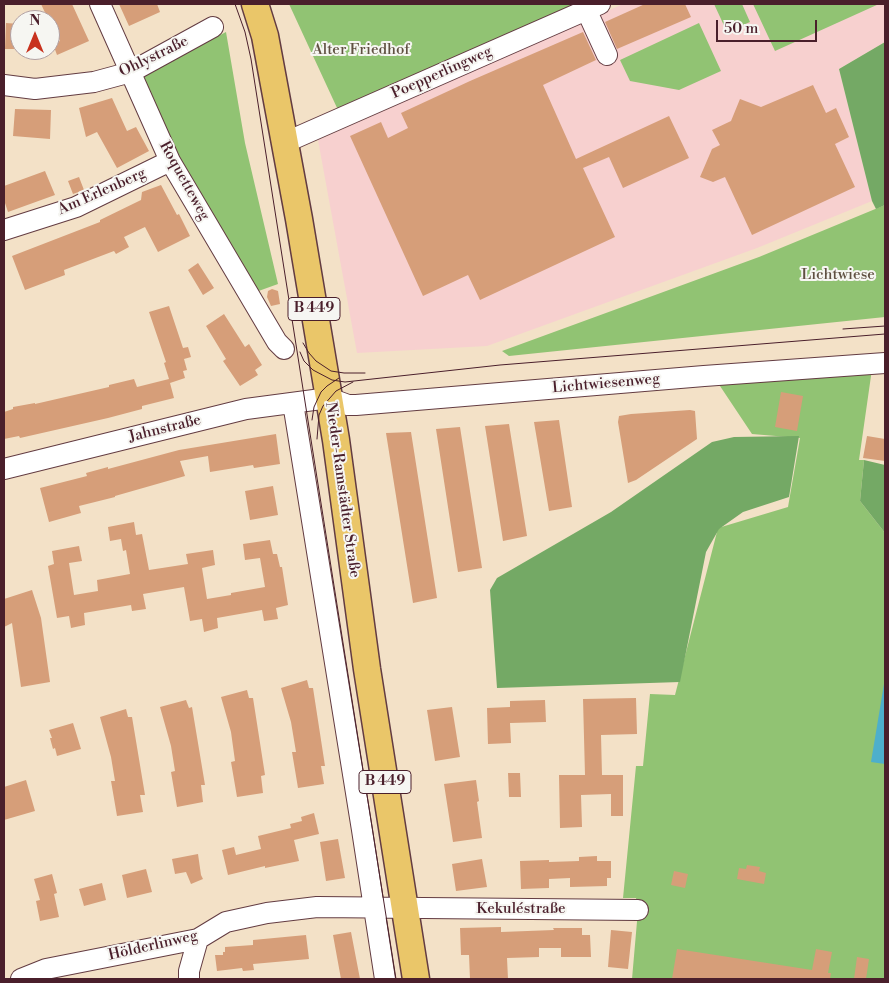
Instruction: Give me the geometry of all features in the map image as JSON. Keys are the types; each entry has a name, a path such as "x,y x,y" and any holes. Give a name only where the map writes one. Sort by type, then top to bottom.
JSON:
{"main road":[{"name":"Nieder-Ramstädter Straße","path":"255,4 265,36 336,440 366,664 416,979"}],"street":[{"name":"Roquetteweg","path":"100,4 170,161 277,342 284,349"},
{"name":"Poepperlingweg","path":"284,143 595,11"},
{"path":"595,11 607,54"},
{"name":"Ohlystraße","path":"4,85 35,88 55,86 94,82 131,72 213,27"},
{"name":"Am Erlenberg","path":"4,230 76,207 170,161"},
{"name":"Lichtwiesenweg","path":"329,398 348,405 356,405 885,363"},
{"name":"Jahnstraße","path":"4,469 246,409 329,398"},
{"path":"293,403 385,979"},
{"name":"Hölderlinweg","path":"20,979 46,969 198,939 226,922 267,913 317,907 405,908"},
{"name":"Kekuléstraße","path":"405,908 638,910"},
{"path":"189,979 189,971 198,939"}],"shaded area":[{"path":"623,4 885,4 885,42 839,69 872,201 757,248 487,346 357,353 318,140"}],"green space":[{"name":"Alter Friedhof","path":"289,4 580,4 338,110"},
{"path":"714,4 742,4 750,22 727,32"},
{"path":"753,4 879,4 775,51"},
{"path":"699,23 721,71 679,90 630,81 620,60"},
{"path":"226,32 245,143 278,284 253,293 176,159 142,75"},
{"path":"885,42 885,205 876,209 872,201 839,69"},
{"name":"Lichtwiese","path":"885,205 885,317 509,356 502,351 759,257"},
{"path":"872,369 859,460 864,460 860,501 885,533 885,979 632,979 638,910 636,898 623,898 636,766 643,766 650,694 675,695 718,528 788,507 800,438 752,434 716,380"},
{"path":"799,436 789,497 743,512 719,529 706,552 680,682 497,688 490,590 497,578 611,512 712,442 734,437"},
{"path":"864,460 885,465 885,533 860,501"}],"water":[{"path":"885,678 885,764 871,762"}],"building":[{"path":"41,4 72,4 89,41 60,54 60,10 44,10"},
{"path":"119,4 157,4 160,12 129,26"},
{"path":"645,4 685,4 691,17 617,49 605,22"},
{"path":"6,23 10,23 10,49 5,49"},
{"path":"583,32 596,60 543,85 576,159 669,116 689,158 623,188 609,157 583,168 615,237 480,300 468,275 423,296 350,136 381,122 388,138 408,128 401,113"},
{"path":"813,85 826,113 836,108 849,137 835,144 855,187 752,235 725,177 713,182 700,177 712,149 720,145 712,130 731,121 740,99 761,107"},
{"path":"112,98 127,131 136,127 149,151 117,168 97,132 86,137 79,108"},
{"path":"15,109 51,110 50,139 13,136"},
{"path":"45,171 55,195 8,212 4,200 4,186"},
{"path":"79,177 84,190 73,194 68,181"},
{"path":"161,185 190,236 158,252 145,227 124,237 129,247 116,254 114,251 64,270 65,275 25,290 12,256 100,222 100,220 141,200 142,192"},
{"path":"198,263 214,288 203,295 188,270"},
{"path":"272,289 278,291 280,304 271,306 267,297 268,291"},
{"path":"169,306 183,348 188,347 191,357 184,359 187,370 183,371 185,378 170,383 174,398 142,406 142,409 108,418 20,438 19,436 4,439 4,412 13,409 13,407 35,404 109,387 109,385 134,379 137,387 169,379 164,363 166,362 149,312"},
{"path":"224,314 245,347 249,344 262,365 255,370 258,375 240,386 223,361 226,359 206,326"},
{"path":"781,392 803,396 797,431 775,427"},
{"path":"695,411 697,439 636,480 628,483 618,422 619,416"},
{"path":"559,420 572,507 549,511 534,422"},
{"path":"509,424 527,536 503,541 485,426"},
{"path":"460,427 482,568 458,572 436,429"},
{"path":"411,432 437,598 413,603 386,433"},
{"path":"276,434 280,464 254,468 253,465 210,472 208,456 180,461 185,476 79,506 81,513 49,522 40,488 87,476 86,473 179,450"},
{"path":"867,436 885,439 885,461 863,458"},
{"path":"273,486 278,515 250,520 245,491"},
{"path":"134,522 136,535 142,534 149,570 188,564 186,554 213,550 215,565 202,568 207,599 265,587 260,558 245,560 243,544 270,540 273,554 277,554 280,567 282,567 288,605 276,608 278,619 264,621 262,610 217,618 218,628 204,632 202,619 190,621 184,587 143,594 146,609 132,611 131,605 84,613 85,625 71,628 69,616 57,618 48,566 54,564 52,551 79,546 82,561 69,563 74,595 98,591 97,580 130,574 126,550 123,551 121,539 110,541 108,527"},
{"path":"32,590 41,618 50,682 21,687 12,623 4,627 4,599"},
{"path":"307,680 309,688 313,688 325,766 321,766 324,784 298,788 292,752 296,752 291,722 281,688"},
{"path":"247,690 249,698 253,698 265,775 261,776 263,793 237,797 231,762 235,761 231,732 221,697"},
{"path":"636,698 637,734 601,735 602,775 623,775 623,816 611,816 611,794 581,795 582,827 560,828 559,775 585,775 583,699"},
{"path":"186,700 189,708 192,707 205,785 201,785 203,802 177,807 171,772 175,771 171,746 160,707"},
{"path":"545,700 546,722 510,723 511,743 488,744 487,708 510,707 510,701"},
{"path":"452,707 460,757 435,761 427,710"},
{"path":"126,709 128,717 132,717 145,795 140,795 143,812 117,816 111,781 115,781 111,757 100,717"},
{"path":"73,723 81,749 57,756 55,748 53,749 49,730"},
{"path":"508,773 520,773 521,797 509,797"},
{"path":"26,780 35,811 4,820 4,787"},
{"path":"476,780 482,838 453,842 444,784"},
{"path":"314,813 319,834 294,840 299,861 265,868 265,866 228,875 222,850 234,847 236,855 261,849 258,836 291,828 290,824 302,821 301,817"},
{"path":"338,839 345,878 326,881 320,842"},
{"path":"198,854 203,879 191,884 186,872 175,874 172,859"},
{"path":"597,856 597,861 611,861 611,878 607,878 607,886 570,887 570,878 549,879 549,888 521,889 520,861 579,861 579,857"},
{"path":"482,859 487,887 456,891 452,864"},
{"path":"747,865 760,867 759,871 766,873 764,884 737,879 739,868 746,869"},
{"path":"146,869 152,892 127,898 122,875"},
{"path":"674,871 688,874 685,888 671,885"},
{"path":"52,874 57,893 54,894 59,917 40,921 36,901 40,900 34,879"},
{"path":"102,883 106,900 84,906 79,889"},
{"path":"501,927 501,932 582,928 582,935 590,935 591,957 561,957 561,948 539,948 539,957 507,958 508,979 470,979 469,955 461,955 460,928"},
{"path":"611,930 632,932 628,969 608,967"},
{"path":"351,932 360,979 341,979 333,935"},
{"path":"306,935 309,959 253,964 254,970 243,971 242,968 217,971 215,955 223,955 225,947 253,945 253,940"},
{"path":"677,949 812,970 816,949 832,952 828,973 831,973 830,979 672,979"},
{"path":"857,957 869,959 866,979 854,979"}],"tram line":[{"path":"235,4 245,32 251,59 396,979"},
{"path":"843,329 885,326"},
{"path":"300,352 304,361 313,370 332,380 345,382 500,365 885,334"},
{"path":"303,343 316,361 331,371 365,373"},
{"path":"312,420 314,407 321,392 339,378"},
{"path":"317,439 319,415 323,406 336,391 353,382"}]}
